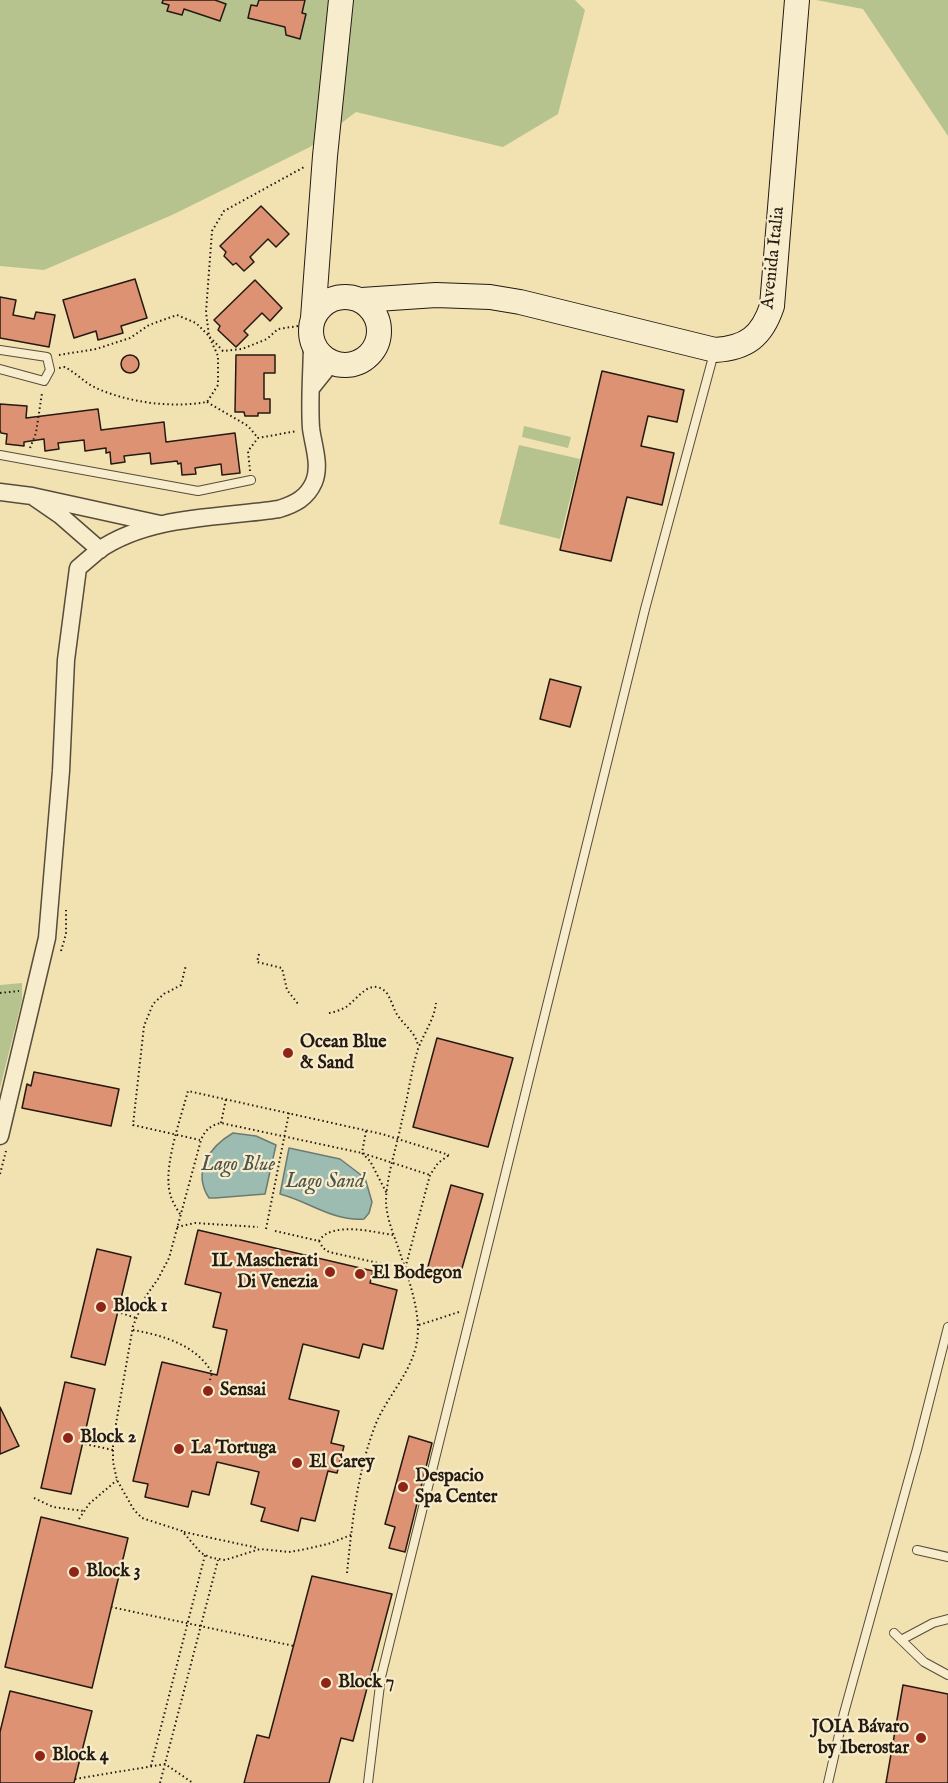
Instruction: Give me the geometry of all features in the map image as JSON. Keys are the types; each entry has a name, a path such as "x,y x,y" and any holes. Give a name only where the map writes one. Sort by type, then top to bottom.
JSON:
{"street":[{"path":"0,1136 47,938 61,771 66,660 78,568 100,550 126,536 162,524 279,509 292,505 303,498 315,479 317,463 311,429 312,328 340,0"},
{"name":"Avenida Italia","path":"356,298 459,295 510,300 715,350 740,346 751,340 767,321 772,306 797,0"},
{"path":"316,269 371,308 379,326 376,346 362,360 342,365 323,357 312,328 319,308 328,301 339,297 356,298"},
{"path":"379,326 408,297"},
{"path":"312,387 332,362"},
{"path":"0,492 32,496 162,524"},
{"path":"32,496 61,516 100,550"}],"lane":[{"path":"0,350 47,357 50,370 44,381 0,369"},
{"path":"368,1783 381,1677 645,609 715,350"},
{"path":"0,455 198,491 251,480"},
{"path":"828,1783 844,1713 917,1449 948,1327"},
{"path":"917,1550 948,1557"},
{"path":"948,1619 898,1636 924,1662 948,1676"}],"path":[{"path":"207,402 218,385 218,356 209,336 206,312 212,231 224,211 325,156"},
{"path":"47,357 96,349 130,338 149,325 177,315 196,323 223,351 242,349 267,339 278,328 312,328"},
{"path":"50,370 65,367 94,387 123,399 165,404 207,402 248,426 258,438"},
{"path":"26,459 36,433 44,381"},
{"path":"251,480 248,451 258,438 311,429"},
{"path":"259,954 257,962 282,968 287,990 299,1005"},
{"path":"186,964 181,985 166,993 153,1005 144,1026 133,1125 201,1140"},
{"path":"329,1013 347,1006 365,989 372,987 383,989 398,1017 416,1037 418,1049"},
{"path":"347,1573 361,1468 376,1423 415,1353 419,1325 386,1203 418,1049 434,1015 436,1003"},
{"path":"180,1214 171,1198 169,1185 176,1134 188,1091 366,1131 449,1155 438,1163 430,1175 405,1269"},
{"path":"221,1123 226,1100"},
{"path":"266,1229 289,1113"},
{"path":"351,1535 328,1544 289,1552 260,1549 182,1531 142,1518 134,1510 117,1480 113,1450 133,1330 146,1296 169,1258 201,1140 209,1127 221,1123 285,1136 362,1153 430,1175"},
{"path":"362,1153 366,1131"},
{"path":"362,1153 370,1161 387,1194"},
{"path":"177,1227 195,1223 258,1227"},
{"path":"319,1241 324,1234 335,1230 356,1230 393,1235"},
{"path":"275,1231 319,1241 329,1252 405,1269"},
{"path":"419,1325 473,1308"},
{"path":"121,1313 136,1318"},
{"path":"133,1330 170,1340 191,1350 207,1364 212,1373 210,1380"},
{"path":"86,1444 113,1450"},
{"path":"79,1519 102,1492 117,1480"},
{"path":"34,1497 53,1507 84,1512"},
{"path":"182,1531 205,1555 218,1560 233,1558 260,1549"},
{"path":"151,1766 205,1555"},
{"path":"160,1783 218,1560"},
{"path":"111,1607 294,1646"},
{"path":"75,1779 165,1764 193,1783"},
{"path":"89,1777 89,1783"}],"green space":[{"path":"0,0 575,0 585,10 558,114 503,147 356,112 310,147 172,215 44,270 0,266"},
{"path":"816,0 948,0 948,136 863,9"},
{"path":"524,426 571,437 568,448 522,437"},
{"path":"519,445 580,459 560,539 499,524"},
{"path":"22,983 22,1000 0,1088 0,985"}],"water":[{"name":"Lago Blue","path":"233,1133 256,1136 276,1145 265,1194 209,1198 202,1179 206,1161 217,1145"},
{"name":"Lago Sand","path":"289,1148 340,1159 365,1178 372,1202 369,1213 364,1219 342,1217 280,1194"}],"building":[{"path":"163,0 215,0 226,4 220,21 184,9 182,15 167,11 169,5 162,3"},
{"path":"259,0 305,0 302,13 306,14 300,39 286,35 285,27 248,18 251,5 257,6"},
{"path":"261,206 289,234 276,247 268,239 250,257 254,262 244,271 224,256 226,252 220,246"},
{"path":"135,279 147,318 121,326 123,333 98,340 96,331 74,338 63,300"},
{"path":"255,280 282,308 270,321 262,313 244,331 248,335 236,347 218,330 220,326 214,320"},
{"path":"0,297 16,300 13,315 34,319 36,312 55,315 49,347 0,338"},
{"path":"130,355 138,360 139,364 134,372 130,373 122,368 121,364 126,356"},
{"path":"236,355 275,355 275,373 264,373 264,399 270,399 270,413 245,416 244,412 235,412"},
{"path":"602,371 684,390 677,422 648,416 641,446 674,453 662,505 627,497 611,561 560,550"},
{"path":"0,404 27,406 26,418 98,409 101,430 164,422 166,442 235,433 240,473 222,475 221,464 195,468 196,474 182,475 181,463 178,464 177,461 151,464 150,453 124,456 125,462 111,464 110,452 106,453 106,448 85,451 84,440 58,443 59,449 45,451 44,439 24,442 24,446 6,444 7,434 1,433 0,430"},
{"path":"550,679 581,687 570,727 540,719"},
{"path":"437,1038 513,1058 488,1147 413,1127"},
{"path":"34,1072 119,1089 111,1126 22,1108 27,1084 31,1086"},
{"path":"451,1185 483,1194 459,1279 427,1270"},
{"path":"198,1230 373,1271 370,1283 397,1290 383,1349 363,1344 359,1358 303,1344 289,1399 339,1411 331,1443 344,1446 337,1473 328,1471 315,1521 301,1518 298,1531 261,1521 265,1508 251,1504 259,1472 217,1462 209,1495 192,1491 188,1507 145,1497 148,1484 133,1481 162,1362 217,1375 227,1330 213,1327 221,1293 185,1284"},
{"name":"Block 1","path":"97,1249 131,1257 105,1365 71,1357"},
{"name":"Block 2","path":"65,1382 95,1389 71,1494 41,1488"},
{"path":"0,1407 19,1446 0,1454"},
{"path":"409,1436 432,1443 405,1552 389,1548 395,1527 385,1524"},
{"name":"Block 3","path":"41,1517 128,1538 92,1688 5,1667"},
{"name":"Block 7","path":"312,1576 392,1594 353,1741 341,1738 329,1783 244,1783 257,1735 269,1738"},
{"name":"JOIA Bávaro by Iberostar","path":"903,1685 948,1694 948,1783 886,1783"},
{"name":"Block 4","path":"10,1691 92,1711 74,1783 0,1783 0,1732"}],"place":[{"name":"Ocean Blue & Sand","path":"288,1053"},
{"name":"IL Mascherati Di Venezia","path":"330,1272"},
{"name":"El Bodegon","path":"360,1274"},
{"name":"Block 1","path":"101,1307"},
{"name":"Sensai","path":"208,1391"},
{"name":"Block 2","path":"68,1438"},
{"name":"La Tortuga","path":"179,1449"},
{"name":"El Carey","path":"297,1463"},
{"name":"Despacio Spa Center","path":"403,1487"},
{"name":"Block 3","path":"74,1572"},
{"name":"Block 7","path":"326,1683"},
{"name":"JOIA Bávaro by Iberostar","path":"921,1738"},
{"name":"Block 4","path":"40,1756"}]}
